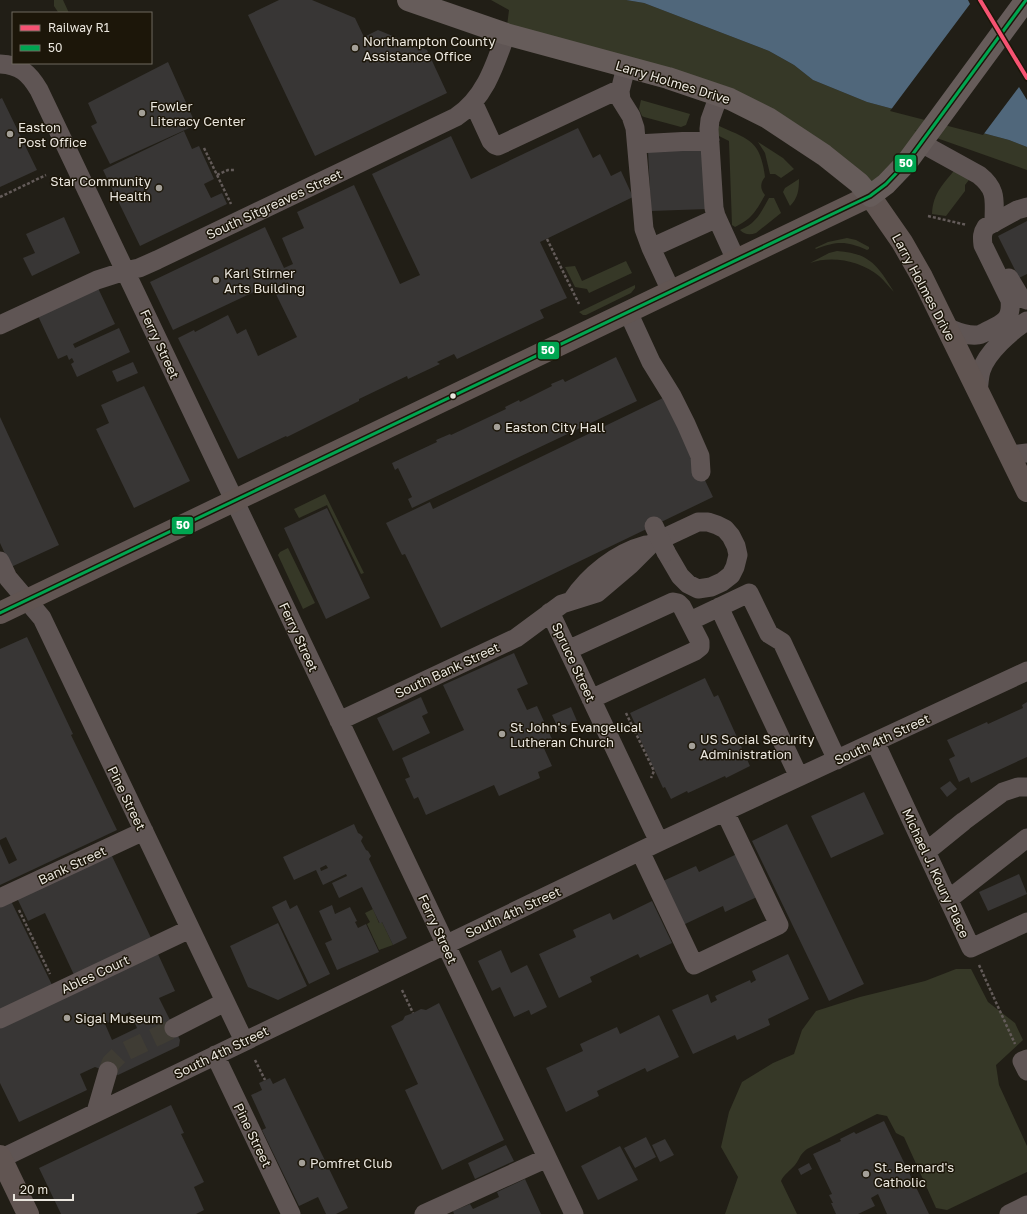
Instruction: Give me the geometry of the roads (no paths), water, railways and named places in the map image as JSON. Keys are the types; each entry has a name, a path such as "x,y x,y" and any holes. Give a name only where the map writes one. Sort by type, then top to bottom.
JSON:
{"highway":[{"name":"Larry Holmes Drive","path":"408,0 506,34 674,80 719,95 768,118 784,128 845,171 870,196"},
{"path":"870,196 900,171 1026,0"}],"main road":[{"path":"0,614 870,196"},
{"name":"Larry Holmes Drive","path":"870,196 902,242 922,277 978,392 1018,454 1027,491"},
{"path":"0,1158 28,1214"}],"street":[{"name":"South Sitgreaves Street","path":"0,325 97,280 125,270 139,268 157,260 443,125 462,114 480,93 490,76 506,34"},
{"name":"Ferry Street","path":"8,65 21,69 31,76 39,90 574,1214"},
{"path":"626,67 620,89 621,100 631,116 636,128 642,220 651,248 671,291"},
{"path":"473,102 491,141 494,145 498,146 620,89"},
{"path":"719,95 710,120 714,208 736,260"},
{"path":"637,144 710,140"},
{"path":"923,140 979,175 990,185 995,196 989,226 982,237 1010,300 1011,310 1009,317 1002,324 978,335 962,334 946,327"},
{"path":"989,226 1017,210 1027,207"},
{"path":"651,248 717,218"},
{"path":"989,226 1017,294 1021,298 1027,300"},
{"path":"628,312 651,362 672,396 686,424 700,456 701,472"},
{"path":"978,392 981,369 996,346 1026,322"},
{"name":"South Bank Street","path":"339,721 516,638 562,604 597,593 657,541"},
{"name":"Pine Street","path":"0,561 8,578 42,618 244,1041"},
{"path":"690,621 749,593 769,634 782,642 837,760"},
{"path":"568,650 673,602 678,603 682,607 700,642 700,647 695,651 591,699"},
{"path":"719,607 799,777"},
{"name":"Spruce Street","path":"550,612 659,842"},
{"name":"South 4th Street","path":"0,1158 640,851 1027,671"},
{"name":"Michael J. Koury Place","path":"875,742 971,948 1027,922"},
{"path":"926,851 1003,792 1018,787 1027,787"},
{"path":"640,851 694,965 779,925 725,812"},
{"name":"Bank Street","path":"5,896 144,832"},
{"path":"949,899 1027,838"},
{"name":"Ables Court","path":"0,1019 190,929"},
{"path":"174,1028 225,1002"},
{"name":"Pine Street","path":"215,1055 291,1214"},
{"path":"96,1112 108,1072"},
{"path":"424,1214 547,1158"},
{"path":"1009,1214 1027,1205"}],"water":[{"path":"626,0 1027,0 1027,147 1009,140 867,102 813,80 794,65 769,51 644,3"}],"tunnel":[{"path":"108,1071 111,1063 120,1054 174,1028"}],"rail line":[{"name":"R1","path":"980,0 1027,78"}],"place":[{"name":"Northampton County Assistance Office","path":"355,48"},
{"name":"Fowler Literacy Center","path":"142,113"},
{"name":"Easton Post Office","path":"10,134"},
{"name":"Star Community Health","path":"159,188"},
{"name":"Karl Stirner Arts Building","path":"216,280"},
{"name":"Easton City Hall","path":"497,427"},
{"name":"St John's Evangelical Lutheran Church","path":"502,734"},
{"name":"US Social Security Administration","path":"692,746"},
{"name":"Sigal Museum","path":"67,1018"},
{"name":"Pomfret Club","path":"302,1163"},
{"name":"St. Bernard's Catholic","path":"866,1174"}]}
